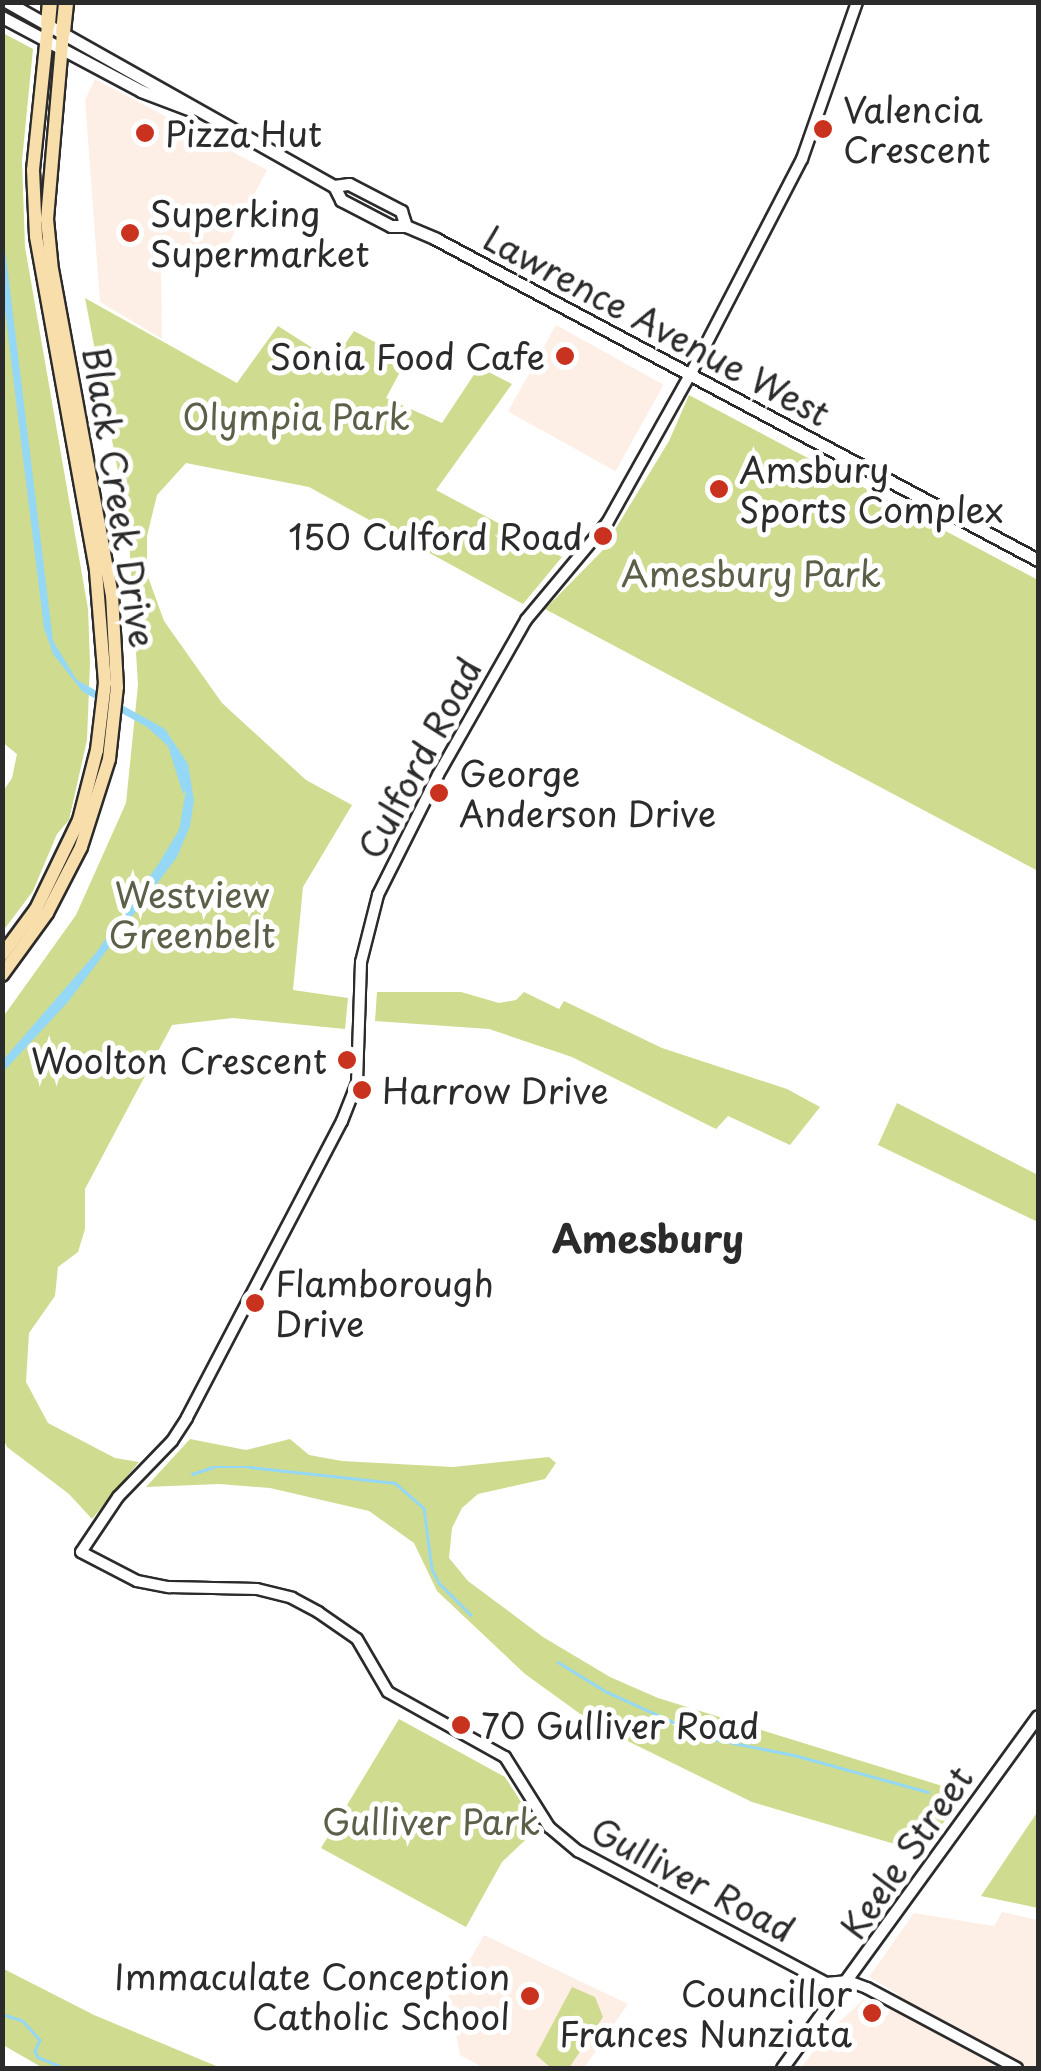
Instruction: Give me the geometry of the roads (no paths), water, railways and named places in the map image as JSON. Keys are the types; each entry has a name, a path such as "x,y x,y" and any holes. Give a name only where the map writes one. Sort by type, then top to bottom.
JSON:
{"highway":[{"name":"Black Creek Drive","path":"48,24 50,2"},
{"name":"Black Creek Drive","path":"63,32 66,2"}],"main road":[{"name":"Lawrence Avenue West","path":"6,2 177,94 197,112"},
{"name":"Lawrence Avenue West","path":"2,17 141,91 197,112 334,186 341,200 391,226 406,226 691,373 1038,560"},
{"name":"Black Creek Drive","path":"48,24 33,170 36,236 96,570 111,685"},
{"name":"Black Creek Drive","path":"2,975 48,913 81,847 101,790 109,718 112,596 52,270 47,219 63,32"},
{"name":"Black Creek Drive","path":"2,955 36,909 79,820 109,718"},
{"name":"Keele Street","path":"782,2068 1038,1716"}],"street":[{"name":"Culford Road","path":"81,1552 118,1497 172,1441 187,1418 342,1122 359,1072 361,962 378,895 438,775 526,620 607,523 691,373 802,160 857,2"},
{"name":"Gulliver Road","path":"81,1552 123,1575 156,1586 273,1592 345,1627 388,1692 504,1758 549,1827 578,1851 826,1983 848,1981 1017,2068"}],"water":[{"path":"2,224 53,641 77,680 165,729 188,764 194,800 190,826 177,857 68,1002 3,1072 3,1060 95,954 159,863 179,830 186,790 183,794 168,746 147,727 83,692 53,654 44,628 4,303"}],"waterway":[{"path":"192,1474 213,1467 250,1467 395,1483 424,1508 432,1569 439,1583 471,1615"},
{"path":"558,1662 607,1692 708,1738 794,1755 928,1792"},
{"path":"2,2014 23,2021 40,2040 35,2051 38,2057 64,2068"}],"place":[{"name":"Valencia Crescent","path":"823,129"},
{"name":"Pizza Hut","path":"145,133"},
{"name":"Superking Supermarket","path":"130,233"},
{"name":"Sonia Food Cafe","path":"565,356"},
{"name":"Amsbury Sports Complex","path":"719,489"},
{"name":"150 Culford Road","path":"603,536"},
{"name":"George Anderson Drive","path":"439,793"},
{"name":"Woolton Crescent","path":"347,1060"},
{"name":"Harrow Drive","path":"362,1090"},
{"name":"Flamborough Drive","path":"255,1303"},
{"name":"70 Gulliver Road","path":"461,1725"},
{"name":"Immaculate Conception Catholic School","path":"530,1996"},
{"name":"Councillor Frances Nunziata","path":"872,2013"}],"district":[{"name":"Amesbury","path":"648,1238"}],"park label":[{"name":"Olympia Park","path":"296,416"},
{"name":"Amesbury Park","path":"751,573"},
{"name":"Westview Greenbelt","path":"192,914"},
{"name":"Gulliver Park","path":"431,1821"}]}
